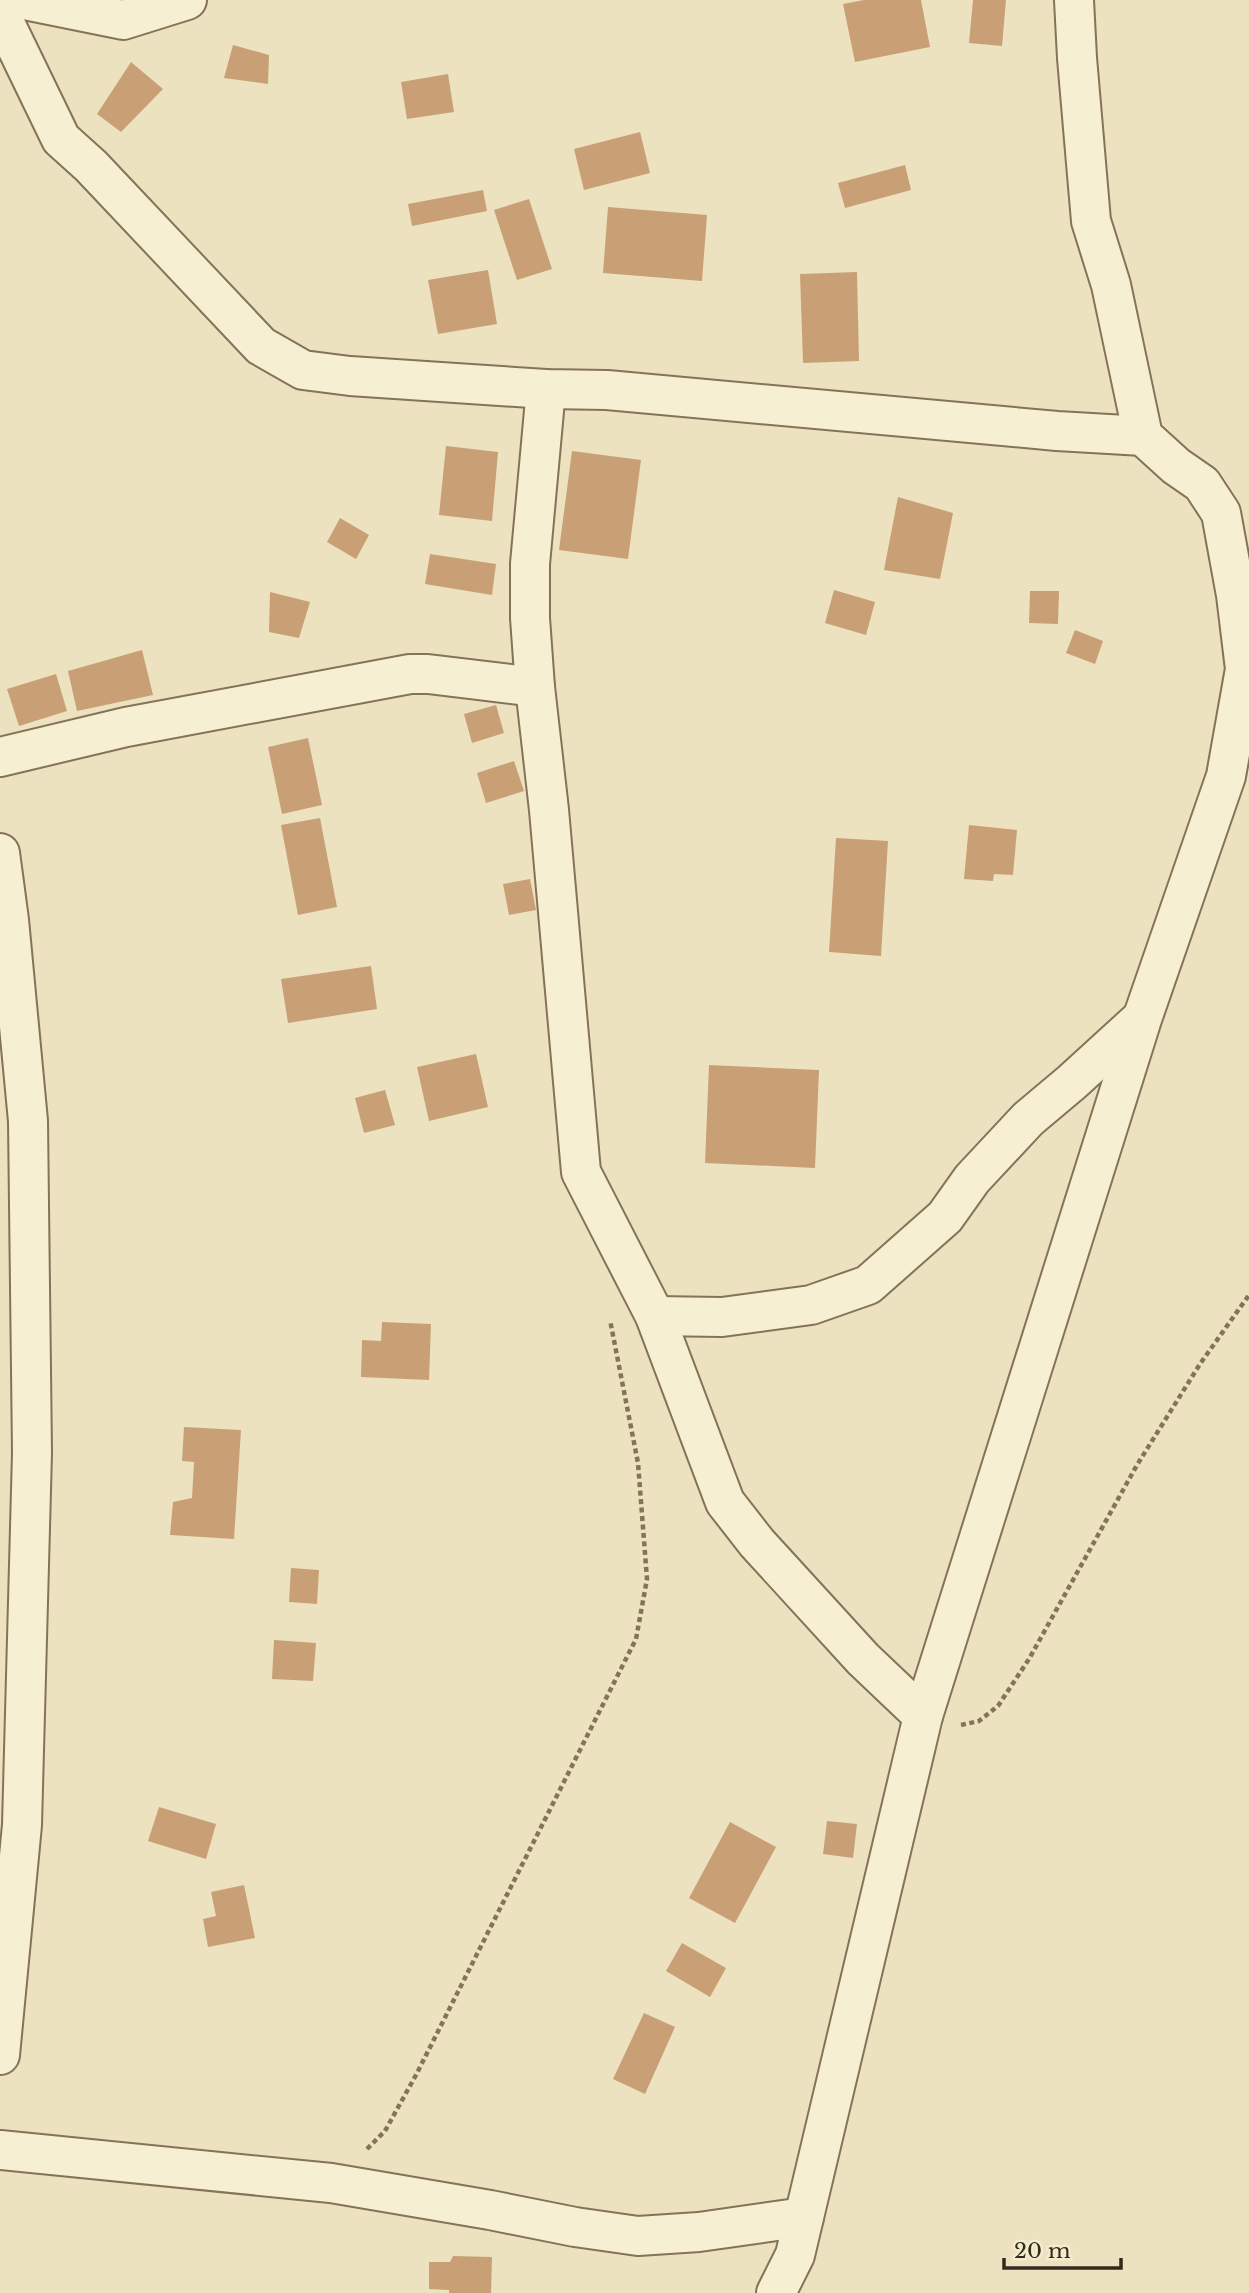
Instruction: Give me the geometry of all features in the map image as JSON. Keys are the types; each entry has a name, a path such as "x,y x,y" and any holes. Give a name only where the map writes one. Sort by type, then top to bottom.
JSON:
{"street":[{"path":"23,0 122,20 187,0"},
{"path":"776,2293 795,2255 923,1716 1142,1019 1226,776 1247,665 1236,595 1235,517 1202,484 1176,466 1143,436 1111,285 1091,221 1074,0"},
{"path":"0,13 61,139 91,166 261,346 303,370 350,376 546,389 607,390 1057,431 1143,436"},
{"path":"546,389 530,564 530,618 581,1172 655,1316 725,1502 757,1543 863,1659 923,1716"},
{"path":"0,757 126,727 410,674 535,687"},
{"path":"0,853 28,1121 32,1453 22,1825 0,2055"},
{"path":"655,1316 722,1317 811,1305 868,1285 945,1217 972,1179 1028,1119 1142,1019"},
{"path":"0,2150 331,2183 638,2236 699,2232 804,2217"}],"path":[{"path":"923,1716 953,1726 979,1721 998,1706 1029,1659 1137,1465 1200,1364 1249,1294"},
{"path":"331,2183 385,2131 636,1639 648,1579 638,1463 610,1317"}],"building":[{"path":"864,0 921,0 930,47 855,62 843,4"},
{"path":"973,0 1006,0 1002,46 969,43"},
{"path":"233,45 269,55 268,84 224,78"},
{"path":"131,62 163,89 121,132 97,114"},
{"path":"448,74 454,112 407,119 401,82"},
{"path":"640,132 650,173 584,190 574,149"},
{"path":"905,165 911,190 845,208 838,183"},
{"path":"483,190 487,211 412,226 408,204"},
{"path":"529,199 552,269 517,280 494,210"},
{"path":"608,207 707,215 702,281 603,273"},
{"path":"488,270 497,324 438,334 428,280"},
{"path":"857,272 859,361 803,363 800,274"},
{"path":"446,446 498,452 492,521 439,515"},
{"path":"572,451 641,460 628,559 559,550"},
{"path":"898,497 953,513 940,579 884,570"},
{"path":"340,518 369,535 356,559 327,542"},
{"path":"430,554 496,564 492,595 425,584"},
{"path":"834,590 875,602 866,635 825,623"},
{"path":"1030,591 1059,591 1058,624 1029,623"},
{"path":"270,592 310,602 299,638 269,632"},
{"path":"1075,630 1103,641 1095,664 1066,653"},
{"path":"142,650 153,695 77,711 68,671"},
{"path":"56,674 67,711 19,726 7,689"},
{"path":"496,705 504,733 472,743 464,714"},
{"path":"308,738 322,805 282,814 268,747"},
{"path":"514,761 524,791 486,803 477,773"},
{"path":"320,818 337,907 298,915 281,825"},
{"path":"969,825 1017,830 1013,875 994,874 993,881 964,879"},
{"path":"836,838 888,841 881,956 829,952"},
{"path":"530,879 536,910 509,915 503,884"},
{"path":"371,966 377,1009 288,1023 281,979"},
{"path":"476,1054 488,1107 429,1121 417,1067"},
{"path":"709,1065 819,1070 815,1168 705,1163"},
{"path":"385,1090 395,1125 364,1133 355,1098"},
{"path":"382,1322 431,1324 429,1380 361,1377 362,1340 381,1341"},
{"path":"184,1427 241,1430 234,1539 170,1535 173,1502 192,1498 194,1462 182,1461"},
{"path":"291,1568 319,1570 317,1604 289,1602"},
{"path":"274,1640 316,1643 313,1681 272,1679"},
{"path":"159,1807 216,1824 206,1859 148,1841"},
{"path":"827,1821 857,1824 853,1858 823,1854"},
{"path":"730,1822 776,1847 735,1923 689,1898"},
{"path":"244,1885 255,1938 208,1947 203,1919 216,1916 211,1892"},
{"path":"682,1943 726,1968 710,1997 666,1971"},
{"path":"644,2013 675,2027 645,2094 613,2079"},
{"path":"453,2256 492,2257 491,2293 449,2293 449,2290 429,2289 429,2262 450,2262"}]}
